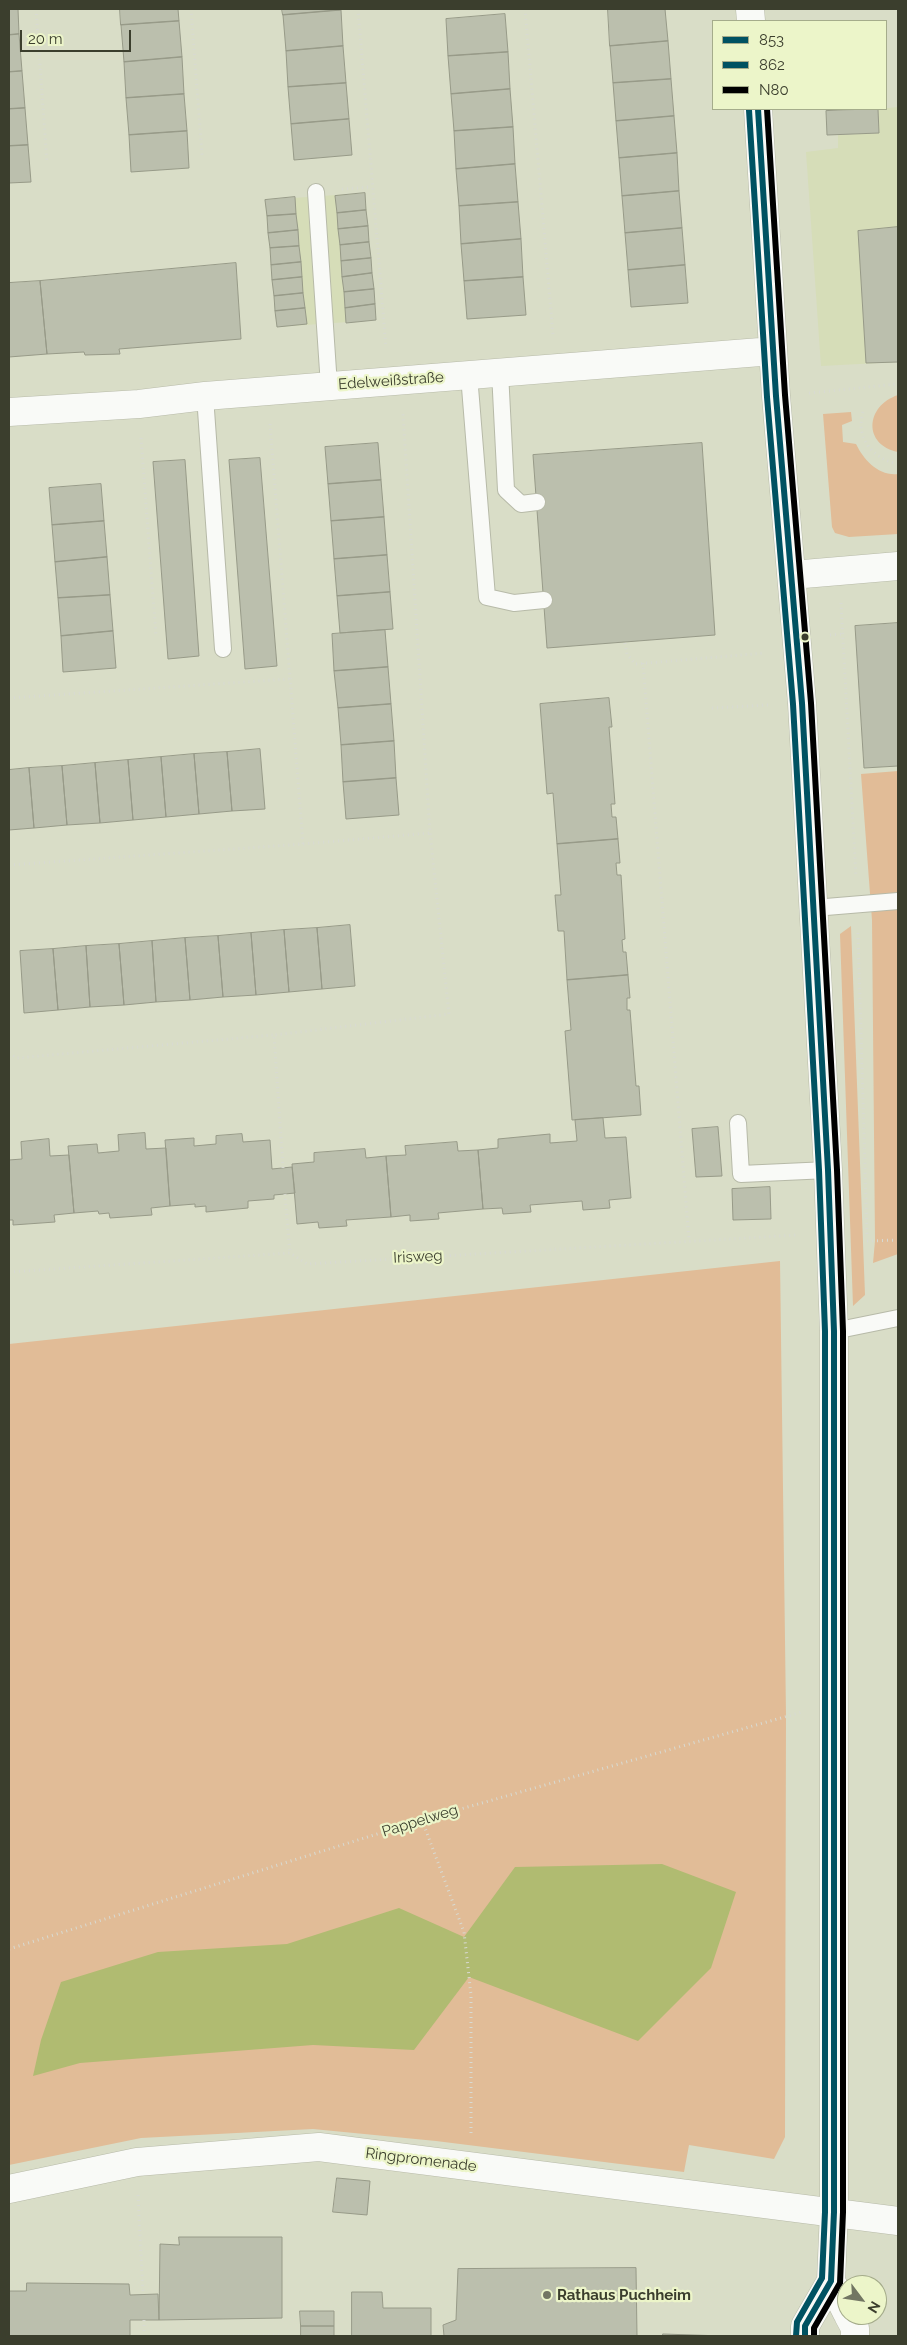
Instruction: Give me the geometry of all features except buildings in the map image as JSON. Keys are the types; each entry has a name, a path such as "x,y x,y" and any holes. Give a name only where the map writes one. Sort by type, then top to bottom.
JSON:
{"street":[{"path":"758,110 776,396 802,703 828,1170 834,1331 834,2212 831,2281 805,2326 805,2336"},
{"name":"Edelweißstraße","path":"9,412 139,404 205,396 773,351"},
{"path":"792,574 898,566"},
{"name":"Ringpromenade","path":"9,2190 137,2162 319,2147 898,2221"},
{"path":"831,2281 837,2293"}],"lane":[{"path":"316,192 329,386"},
{"path":"500,372 506,490 521,504 537,502"},
{"path":"470,375 487,597 514,602 544,600"},
{"path":"205,396 222,649"},
{"path":"814,908 898,901"},
{"path":"738,1123 741,1174 828,1170"},
{"path":"834,1331 898,1318"}],"path":[{"path":"36,9 47,163"},
{"path":"190,9 202,155"},
{"path":"9,1053 17,1058 274,1035 449,1014 430,833 395,381 358,9"},
{"path":"525,9 555,368"},
{"path":"776,396 898,384"},
{"path":"268,391 303,844"},
{"path":"139,404 156,636"},
{"path":"863,412 861,419 862,432 866,445 876,455 888,462 898,464"},
{"path":"827,635 842,634"},
{"path":"626,643 627,654 635,664 798,651"},
{"path":"643,663 689,1241"},
{"path":"9,698 289,679"},
{"path":"712,708 802,703"},
{"path":"9,865 430,833"},
{"path":"274,1035 283,1168"},
{"path":"9,1272 290,1253 285,1194"},
{"name":"Irisweg","path":"290,1253 307,1264 830,1233"},
{"path":"867,1241 898,1240"},
{"name":"Pappelweg","path":"9,1950 422,1820 834,1704"},
{"path":"422,1820 464,1932 471,1995 471,2166"},
{"path":"137,2162 143,2294"},
{"path":"144,2320 144,2336"},
{"path":"204,2336 282,2335"}],"shaded area":[{"path":"898,107 898,362 821,366 806,152 838,148 838,135 879,133 878,110 887,110 887,108"},
{"path":"365,193 376,320 277,327 265,200"},
{"path":"898,395 898,452 887,448 879,442 874,434 872,425 874,416 879,408 887,400"},
{"path":"851,412 852,421 842,425 843,442 856,444 863,456 878,470 898,474 898,534 849,537 835,533 832,527 823,414"},
{"path":"898,771 898,1254 873,1263 875,1241 872,920 861,774"},
{"path":"851,926 865,1295 853,1306 840,934"},
{"path":"780,1261 786,1716 785,2137 774,2159 689,2145 684,2172 436,2141 313,2129 141,2138 9,2165 9,1344"},
{"path":"662,1864 736,1892 711,1968 638,2041 469,1977 414,2050 313,2045 80,2063 33,2076 41,2040 61,1982 158,1952 287,1944 399,1908 464,1937 515,1867"}],"transit line":[{"name":"862","path":"749,110 767,397 793,704 819,1170 825,1331 825,2212 822,2278 797,2322 796,2336"},
{"name":"853","path":"758,110 776,396 802,703 828,1170 834,1331 834,2212 831,2281 805,2326 805,2336"},
{"name":"N80","path":"767,110 785,395 811,703 837,1170 843,1331 843,2212 840,2283 814,2328 814,2336"}],"place":[{"name":"Rathaus Puchheim","path":"547,2295"}]}
